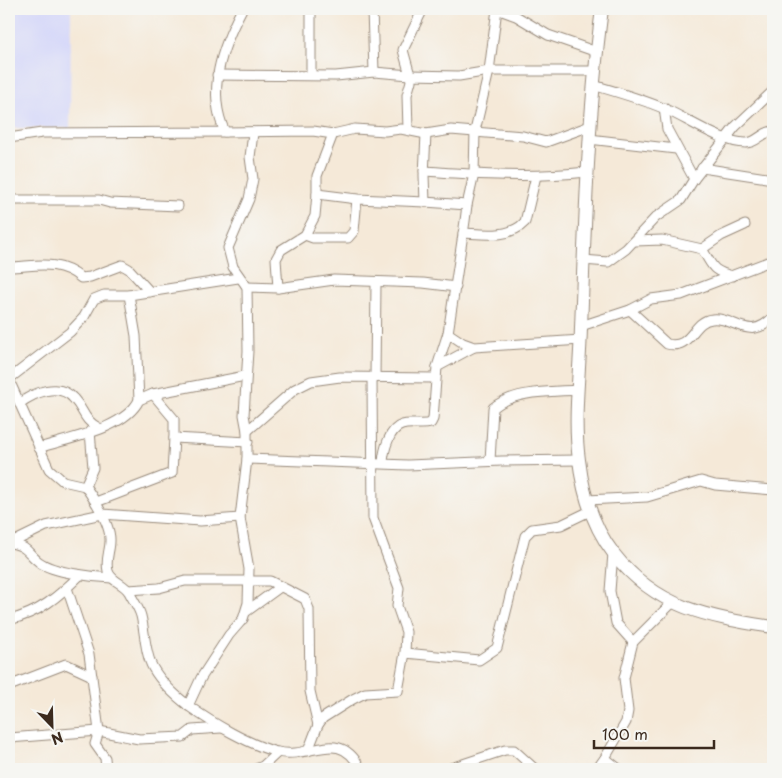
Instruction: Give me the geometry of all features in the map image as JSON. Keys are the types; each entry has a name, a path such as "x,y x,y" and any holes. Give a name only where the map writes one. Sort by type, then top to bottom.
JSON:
{"main road":[{"path":"602,9 594,71 586,172 578,390 579,460 588,506 613,553 635,578 672,603 696,613 773,627"}],"street":[{"path":"225,132 216,106 217,75 230,30 242,9"},
{"path":"310,9 311,75"},
{"path":"372,9 374,72"},
{"path":"408,130 407,95 411,81 403,50 423,9"},
{"path":"379,463 394,429 403,425 431,423 433,419 435,378 448,333 456,287 467,205 474,174 474,131 489,72 497,9 516,16 548,35 596,52"},
{"path":"217,75 256,77 336,76 374,72 459,76 489,72 594,71"},
{"path":"593,85 664,108 726,138 749,143 773,131"},
{"path":"583,260 608,262 635,241 656,217 681,200 694,179 726,138 773,91"},
{"path":"664,108 667,130 694,179"},
{"path":"9,138 42,133 253,133 313,131 333,134 355,129 385,132 408,130 426,134 451,130 474,131 523,136 546,142 590,132 676,149"},
{"path":"188,706 201,678 247,611 249,580 240,518 248,442 244,415 248,350 246,287 238,278 230,260 228,248 248,199 253,180 250,157 253,133"},
{"path":"278,288 276,259 281,250 305,235 315,216 317,176 333,134"},
{"path":"425,202 426,134"},
{"path":"702,168 773,179"},
{"path":"424,170 536,176 586,172"},
{"path":"463,233 500,234 521,227 525,222 536,176"},
{"path":"317,194 357,199 467,205"},
{"path":"305,235 313,238 348,238 354,231 357,199"},
{"path":"9,200 99,200 110,203 178,206"},
{"path":"635,241 662,240 702,248 721,236 745,225"},
{"path":"702,248 711,265 718,273 733,276"},
{"path":"581,326 630,310 651,299 681,295 773,260"},
{"path":"9,267 57,265 69,268 81,278 90,277 122,266 129,269 150,292"},
{"path":"112,578 108,567 107,552 110,540 96,502 86,486 63,481 55,476 15,398 9,380 70,332 84,317 94,299 104,295 129,295 238,278"},
{"path":"246,287 278,288 323,280 423,283 456,287"},
{"path":"308,751 318,725 323,718 364,693 398,691 405,653 406,632 397,606 399,588 373,518 379,463 373,378 376,282"},
{"path":"39,448 119,422 134,410 139,400 136,336 129,295"},
{"path":"630,310 667,344 674,346 683,343 708,320 715,318 745,329 767,324 773,317"},
{"path":"448,333 463,343 474,347"},
{"path":"437,367 474,347 581,340"},
{"path":"139,400 153,394 245,376"},
{"path":"247,431 295,389 311,381 340,377 435,378"},
{"path":"15,398 49,390 63,392 74,398 87,422 94,430 93,468 86,486"},
{"path":"490,461 492,408 500,402 533,394 578,390"},
{"path":"96,502 172,473 174,419 153,394"},
{"path":"174,438 248,442"},
{"path":"247,459 408,465 490,461 579,460"},
{"path":"405,653 479,660 497,648 525,536 532,529 561,525 588,506 647,497 701,480 716,485 773,490"},
{"path":"10,544 46,526 102,514 200,521 240,518"},
{"path":"10,544 26,547 40,563 80,575 112,578 128,590 140,613 152,667 188,706 221,728 278,752 308,751 326,745 339,746 350,754 361,769"},
{"path":"613,553 610,591 616,623 633,642"},
{"path":"9,620 31,613 47,604 80,575"},
{"path":"128,590 160,588 185,580 270,581 305,599 309,609 310,691 318,725"},
{"path":"247,611 280,587"},
{"path":"67,588 89,654 99,731 95,744 105,758 106,769"},
{"path":"597,769 626,722 628,711 624,678 633,642 672,603"},
{"path":"9,686 66,664 92,676"},
{"path":"9,738 99,731 139,739 183,737 192,730 221,728"},
{"path":"449,769 506,750 514,750 535,769"},
{"path":"262,768 278,752"},
{"path":"605,758 619,769"}],"shaded area":[{"path":"9,9 71,9 70,128 9,128"}]}
